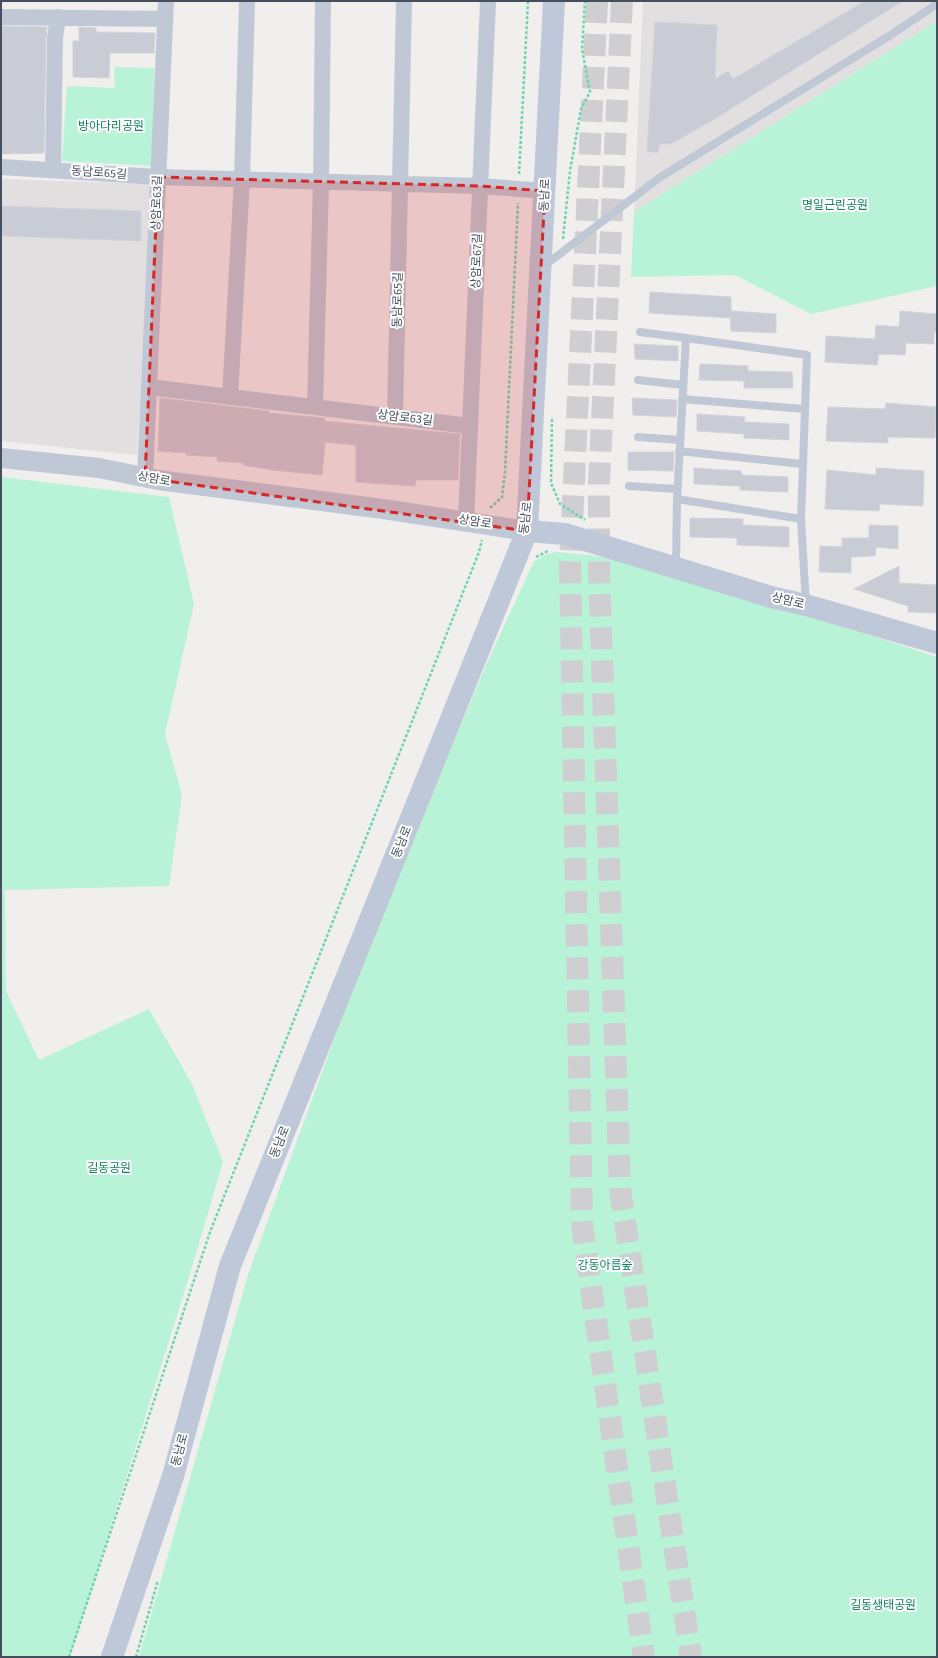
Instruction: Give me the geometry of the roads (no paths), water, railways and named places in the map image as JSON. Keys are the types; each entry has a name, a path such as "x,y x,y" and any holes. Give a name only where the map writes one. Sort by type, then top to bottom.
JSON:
{"main road":[{"name":"동남로","path":"112,1657 173,1476 230,1266 527,531 546,191 554,1"},
{"name":"상암로","path":"527,531 565,534 771,597 806,605 937,643"}],"street":[{"name":"상암로63길","path":"145,478 166,1"},
{"path":"230,397 242,179 248,1"},
{"path":"315,407 324,1"},
{"name":"동남로65길","path":"395,417 404,1"},
{"name":"상암로67길","path":"466,521 488,1"},
{"path":"1,17 165,19"},
{"name":"동남로65길","path":"53,170 55,38 58,17"},
{"name":"동남로65길","path":"1,166 158,177 480,186 546,191"},
{"name":"상암로63길","path":"149,387 470,426"},
{"name":"상암로","path":"1,458 99,468 145,478 466,521 487,517 527,531"}],"lane":[{"path":"541,268 660,178 889,36 937,4"},
{"path":"640,332 806,355 801,519 806,605"},
{"path":"676,564 677,489 686,338"},
{"path":"638,380 683,385"},
{"path":"682,399 804,409"},
{"path":"638,437 680,440"},
{"path":"679,451 802,464"},
{"path":"629,486 677,489"},
{"path":"677,499 801,519"}],"tunnel":[{"path":"597,1 570,564 582,1224 644,1657"},
{"path":"622,1 599,483 599,572 620,1189 691,1657"}],"park label":[{"name":"방아다리공원","path":"111,126"},
{"name":"명일근린공원","path":"835,205"},
{"name":"길동공원","path":"109,1168"},
{"name":"강동아름숲","path":"605,1265"},
{"name":"길동생태공원","path":"883,1605"}]}
